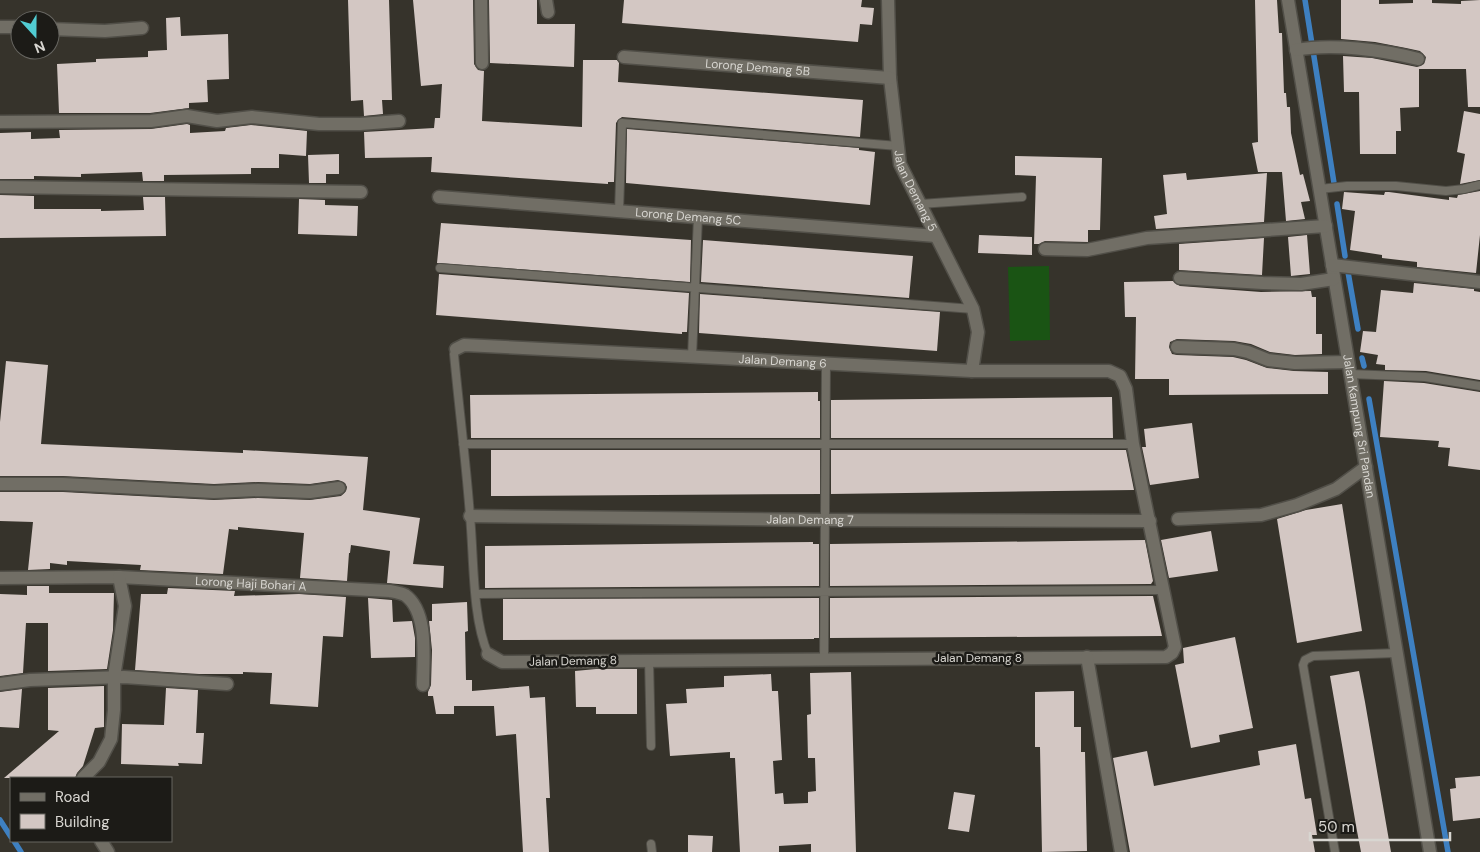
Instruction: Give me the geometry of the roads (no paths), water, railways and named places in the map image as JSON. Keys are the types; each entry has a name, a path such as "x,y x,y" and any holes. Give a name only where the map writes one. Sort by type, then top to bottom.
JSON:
{"street":[{"path":"481,0 482,63"},
{"name":"Jalan Demang 5","path":"888,0 890,78 900,164 973,309 978,332 972,371"},
{"name":"Jalan Kampung Sri Pandan","path":"1288,0 1307,48 1320,190 1430,852"},
{"path":"60,29 105,31 142,28"},
{"path":"1307,48 1380,50 1418,59"},
{"name":"Lorong Demang 5B","path":"624,57 890,78"},
{"path":"0,122 151,121 187,116 217,121 252,118 318,124 360,124 399,121"},
{"path":"0,187 361,192"},
{"name":"Lorong Demang 5C","path":"439,198 936,236"},
{"path":"1045,249 1087,250 1147,238 1326,226"},
{"path":"1332,266 1480,282"},
{"path":"1180,278 1301,284 1334,279"},
{"name":"Jalan Demang 6","path":"456,349 464,346 972,371 1109,371"},
{"path":"1177,347 1234,349 1268,360 1349,368"},
{"name":"Jalan Demang 8","path":"488,654 502,662 1166,657 1172,653 1175,647 1133,444 1126,389 1120,376 1109,371"},
{"path":"1178,519 1261,515 1297,505 1336,489 1366,467"},
{"path":"0,484 63,484 214,492 258,490 310,492 339,488"},
{"name":"Jalan Demang 7","path":"470,516 1150,521"},
{"name":"Lorong Haji Bohari A","path":"0,578 119,578 390,591 404,595 414,604 420,616 423,685"},
{"path":"83,777 99,762 111,739 114,710 114,677 126,606 119,578"},
{"path":"1087,658 1121,852"},
{"path":"0,684 30,680 114,677 227,684"}],"lane":[{"path":"619,211 622,123 898,146"},
{"path":"1320,190 1347,186 1396,186 1446,192 1480,185"},
{"path":"920,204 1022,197"},
{"path":"692,357 698,217"},
{"path":"440,268 973,309"},
{"path":"456,349 454,354 476,594 481,640 488,654"},
{"path":"824,660 826,364"},
{"path":"1349,368 1480,386"},
{"path":"463,444 1133,444"},
{"path":"476,594 1164,590"},
{"path":"1336,852 1303,665 1305,660 1313,656 1397,653"},
{"path":"649,660 651,746"}],"waterway":[{"path":"1305,0 1334,183"},
{"path":"1337,204 1345,256"},
{"path":"1348,272 1358,329"},
{"path":"1362,358 1364,366"},
{"path":"1369,399 1448,852"},
{"path":"0,820 10,835"},
{"path":"15,842 21,852"}]}
